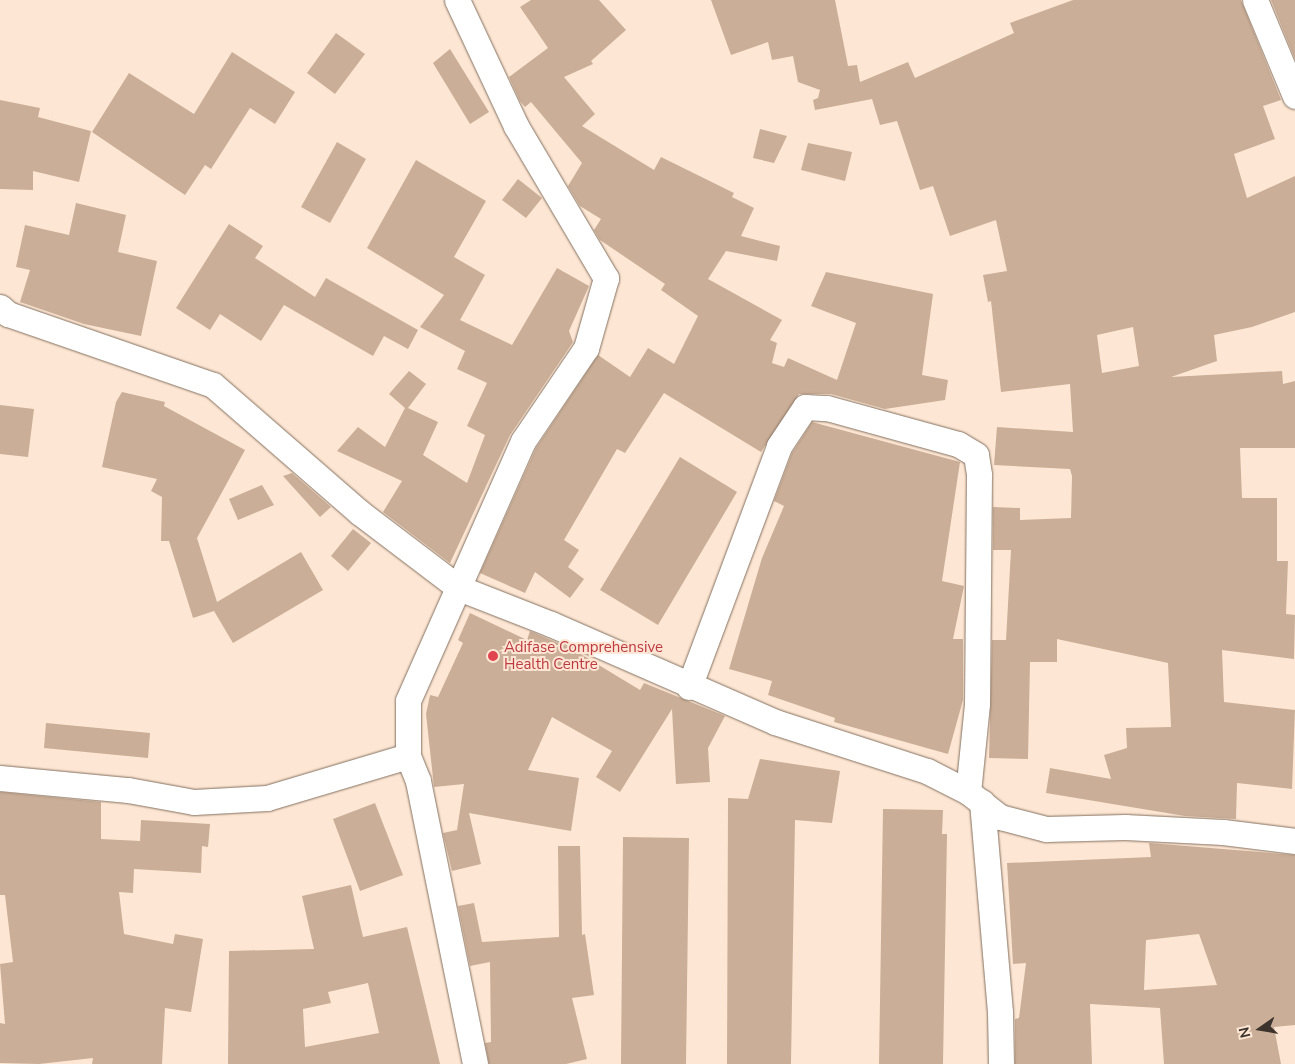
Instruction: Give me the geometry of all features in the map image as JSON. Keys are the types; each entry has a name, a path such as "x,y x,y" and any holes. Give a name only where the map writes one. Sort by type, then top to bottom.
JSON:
{"street":[{"path":"457,0 516,126 606,278 586,348 523,441 408,701 408,756 418,781 475,1064"},
{"path":"1255,0 1295,96"},
{"path":"0,307 8,314 213,385 359,512 459,588 551,624 775,722 926,772 975,797 1000,817 1046,830 1214,831 1295,841"},
{"path":"689,686 779,446 805,407 826,408 958,444 976,455 980,475 975,797 1000,1012 1001,1064"},
{"path":"0,778 128,790 194,802 267,798 408,756"}],"building":[{"path":"531,0 599,0 626,30 591,61 593,64 564,77 595,114 582,126 654,170 661,157 734,193 732,197 754,208 741,236 780,246 777,261 726,251 708,279 782,320 770,340 777,343 772,363 784,367 788,358 837,380 856,323 811,306 826,272 933,294 922,375 948,380 945,400 885,409 831,394 799,394 761,452 664,393 625,453 617,449 564,540 579,550 568,567 584,579 570,598 535,572 525,593 480,573 536,448 598,355 630,377 648,348 674,364 698,316 661,290 665,284 600,240 594,230 601,219 580,206 568,186 582,163 531,102 525,107 520,101 509,77 548,48 520,7"},
{"path":"711,0 835,0 848,66 857,65 860,82 908,62 915,78 1014,33 1010,23 1073,0 1241,0 1281,100 1263,106 1275,139 1234,154 1247,198 1295,176 1295,312 1252,327 1214,335 1217,361 1171,377 1282,371 1283,384 1295,381 1295,448 1240,448 1242,498 1277,498 1277,561 1288,561 1286,614 1295,615 1294,659 1222,650 1224,702 1295,710 1292,789 1237,783 1236,819 1185,816 1046,793 1050,768 1111,779 1104,755 1127,748 1126,728 1171,727 1168,663 1057,639 1057,662 1030,662 1028,759 989,758 992,640 1006,640 1011,550 993,550 993,507 1020,508 1020,520 1071,518 1072,476 1070,469 994,465 997,427 1073,432 1070,384 1001,392 991,301 988,302 983,275 1007,271 996,220 950,236 933,186 920,190 897,121 880,125 872,99 815,110 813,100 818,98 820,90 798,82 793,56 772,60 768,42 731,55","holes":["1133,327 1139,366 1102,373 1097,335"]},
{"path":"1271,0 1295,0 1295,59"},
{"path":"336,33 365,54 335,94 307,73"},
{"path":"450,49 489,112 470,124 433,63"},
{"path":"232,52 295,92 275,124 250,108 211,169 205,165 185,195 92,132 129,73 194,114"},
{"path":"0,100 40,108 38,117 91,131 79,182 33,171 33,190 0,189"},
{"path":"760,129 787,136 774,163 753,158"},
{"path":"337,142 366,159 330,223 301,207"},
{"path":"808,143 852,152 845,181 801,170"},
{"path":"416,160 486,201 454,257 485,275 460,320 512,345 557,268 589,286 569,331 573,342 510,435 450,563 383,512 402,481 337,451 358,427 385,447 405,408 389,394 409,371 426,384 408,408 438,422 423,455 467,483 485,435 467,426 487,383 457,369 465,351 420,327 444,295 367,248"},
{"path":"518,179 542,198 526,218 502,200"},
{"path":"76,203 126,215 118,252 157,261 141,336 84,324 20,302 30,270 16,267 25,225 69,235"},
{"path":"229,224 263,246 255,258 315,297 326,278 418,330 408,349 384,336 373,356 284,305 261,341 220,314 210,330 176,308"},
{"path":"122,392 165,402 164,406 245,450 197,538 217,602 301,552 323,590 233,643 214,611 193,618 169,541 161,541 162,497 151,491 157,479 102,467 116,402"},
{"path":"0,405 34,409 28,457 0,454"},
{"path":"812,422 960,462 942,581 964,586 953,639 963,639 963,700 948,754 834,722 835,718 768,695 772,681 729,669 762,558 784,506 774,501 792,453"},
{"path":"680,457 737,492 658,625 600,590"},
{"path":"292,473 331,507 320,517 283,476"},
{"path":"262,485 274,505 238,520 229,499"},
{"path":"353,529 371,543 348,571 331,556"},
{"path":"470,613 527,640 530,631 574,650 640,690 644,683 725,716 708,748 710,782 676,784 672,709 620,792 596,777 612,751 552,717 528,770 579,778 571,831 469,813 481,864 452,871 443,833 457,830 464,784 434,787 426,714 430,695 438,697 463,643 458,640"},
{"path":"46,723 150,733 148,758 44,748"},
{"path":"760,759 840,771 832,823 795,820 791,1064 727,1064 728,798 748,799"},
{"path":"0,792 101,802 101,839 140,841 141,820 210,824 208,847 202,846 201,873 134,869 133,893 119,892 124,934 173,944 175,934 203,939 191,1012 165,1008 162,1064 92,1064 93,1058 39,1064 0,1063 0,1023 5,1024 0,964 13,962 5,895 0,895"},
{"path":"375,803 403,875 360,891 333,819"},
{"path":"883,809 943,810 942,834 947,834 943,1064 879,1064"},
{"path":"623,837 689,838 686,1064 621,1064"},
{"path":"1149,843 1295,855 1295,1025 1274,1027 1281,1064 1164,1064 1160,1008 1090,1004 1092,1064 1015,1064 1015,1019 1019,1018 1026,963 1013,964 1007,863 1151,857","holes":["1199,934 1217,985 1144,990 1146,940"]},
{"path":"558,846 580,846 582,935 585,934 594,995 572,998 587,1059 566,1064 489,1064 485,1043 491,1042 490,962 470,966 458,906 474,903 482,942 559,937"},
{"path":"351,885 363,937 407,927 440,1064 228,1064 229,951 314,949 302,896","holes":["368,983 379,1033 305,1047 303,1009 331,1003 328,992"]}],"place":[{"name":"Adifase Comprehensive Health Centre","path":"493,656"}]}
